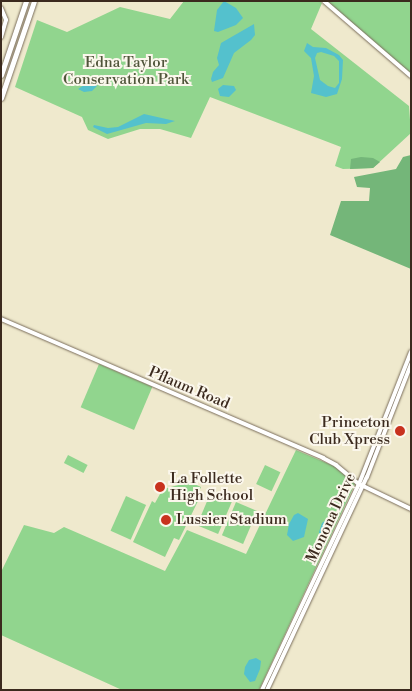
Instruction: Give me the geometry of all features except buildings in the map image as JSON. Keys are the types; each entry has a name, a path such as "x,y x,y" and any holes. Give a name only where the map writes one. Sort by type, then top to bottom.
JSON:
{"main road":[{"path":"1,75 26,1"},
{"path":"1,98 34,1"}],"street":[{"path":"324,1 411,76"},
{"path":"1,8 6,20 1,37"},
{"name":"Pflaum Road","path":"1,319 324,458 361,485 411,509"},
{"name":"Monona Drive","path":"361,485 411,352"},
{"name":"Monona Drive","path":"266,690 361,485 411,364"},
{"name":"Monona Drive","path":"262,690 293,633"}],"green space":[{"name":"Edna Taylor Conservation Park","path":"184,1 320,1 322,3 311,29 409,106 411,133 373,168 343,169 335,166 341,147 210,97 191,138 160,129 140,129 108,139 88,130 82,117 15,87 37,20 67,32 120,7 170,19"},
{"path":"324,1 411,1 411,75"},
{"path":"411,155 411,269 330,235 341,201 369,201 370,188 357,187 354,177 396,169 403,157"},
{"path":"361,157 373,158 380,162 373,168 350,169 351,159"},
{"path":"99,364 152,387 134,430 81,407"},
{"path":"296,450 334,466 355,484 259,690 122,690 1,635 1,572 24,525 54,533 64,527 165,571 187,530 246,554"},
{"path":"68,455 88,465 84,473 64,463"},
{"path":"265,465 280,472 272,491 256,484"},
{"name":"Lussier Stadium","path":"190,482 201,487 196,498 199,499 179,540 174,538 165,557 133,542 152,501 155,503 160,494 167,488"},
{"path":"211,492 232,501 218,534 197,525"},
{"path":"126,496 146,505 131,540 111,531"},
{"path":"236,502 257,511 243,544 222,535"}],"water":[{"path":"224,1 236,8 243,18 236,25 218,32 214,31 217,10"},
{"path":"254,24 255,35 234,53 223,78 212,82 213,72 219,65 217,58 221,43"},
{"path":"307,43 313,47 326,48 339,55 343,60 342,79 337,94 326,97 311,93 314,76 311,58 304,51","holes":["321,52 334,56 339,61 339,83 335,88 328,86 320,80 315,58 317,53"]},
{"path":"93,79 97,86 92,91 84,92 78,89"},
{"path":"223,85 234,86 236,90 229,97 220,96 218,89"},
{"path":"144,114 175,121 166,124 146,123 107,134 93,127 94,125 108,128 118,127"},
{"path":"298,513 308,519 304,537 293,541 287,535 289,524 294,515"},
{"path":"330,517 334,522 328,537 322,541 319,532 322,523"},
{"path":"256,658 261,661 260,669 255,681 250,682 244,674 245,667 249,660"}],"place":[{"name":"Princeton Club Xpress","path":"400,431"},
{"name":"La Follette High School","path":"160,487"},
{"name":"Lussier Stadium","path":"166,520"}]}
